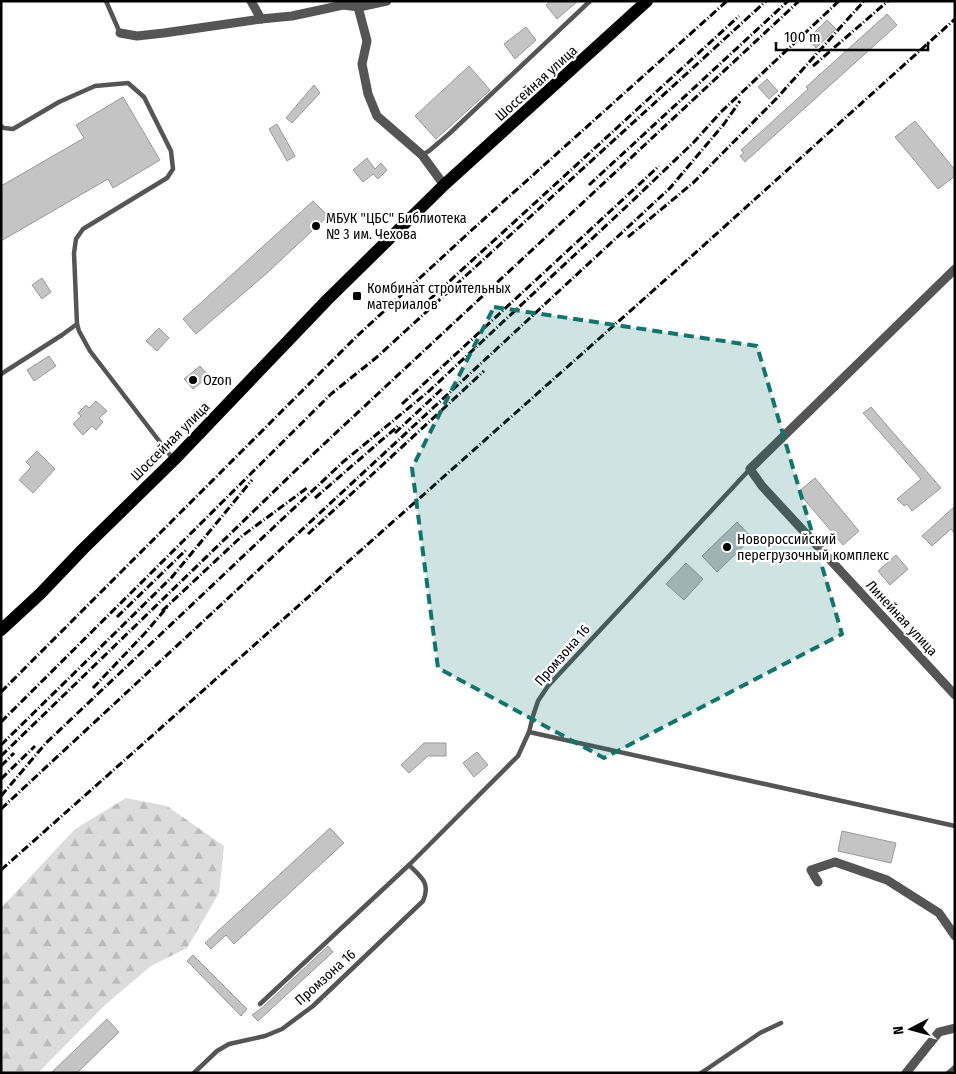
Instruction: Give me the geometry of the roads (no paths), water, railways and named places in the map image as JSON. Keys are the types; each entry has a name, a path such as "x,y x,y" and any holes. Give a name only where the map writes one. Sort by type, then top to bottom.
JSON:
{"main road":[{"name":"Шоссейная улица","path":"1,630 40,594 82,549 174,460 327,300 444,185 647,1"}],"street":[{"path":"251,1 261,19"},
{"path":"120,33 137,36 164,33 292,16 343,5 387,1"},
{"path":"358,4 367,41 362,64 368,94 377,116 422,155 444,185"},
{"path":"750,470 955,269"},
{"name":"Линейная улица","path":"750,470 762,486 955,695"},
{"path":"818,882 811,870 835,862 886,880 939,913 955,936"},
{"path":"906,1073 939,1032 955,1028"}],"lane":[{"path":"106,1 120,33"},
{"path":"422,155 450,134 590,1"},
{"path":"1,126 13,129 59,102 95,86 128,83 144,97 171,151 173,169 167,178 82,229 76,239 74,253 77,324 90,351 174,460"},
{"path":"1,374 77,324"},
{"name":"Промзона 16","path":"260,1004 409,865 518,756 530,732 532,716 538,701 548,686 750,470"},
{"path":"530,732 955,826"},
{"name":"Промзона 16","path":"194,1073 217,1051 229,1044 265,1036 282,1029 313,1006 423,901 427,892 426,884 409,865"},
{"path":"701,1073 760,1033 781,1023"},
{"path":"948,1073 955,1067"}],"railway":[{"path":"1,692 356,337 474,228 727,1"},
{"path":"1,722 331,394 377,357 766,1"},
{"path":"589,185 788,1"},
{"path":"1,756 294,472 799,1"},
{"path":"1,796 46,743 343,462 428,392 627,206 694,142 721,112 839,1"},
{"path":"628,237 694,182 777,98 864,1"},
{"path":"813,66 888,1"},
{"path":"429,300 739,16"},
{"path":"1,870 673,273 955,19"},
{"path":"1,809 670,188 724,124 740,101"},
{"path":"402,404 659,166"},
{"path":"308,534 484,371"},
{"path":"395,433 443,388"},
{"path":"315,498 398,426"},
{"path":"1,745 172,577 252,480"},
{"path":"162,611 242,536 307,488"},
{"path":"117,617 186,550"},
{"path":"93,688 168,606"},
{"path":"1,779 35,746"},
{"path":"1,766 14,753"}],"place":[{"name":"МБУК \"ЦБС\" Библиотека № 3 им. Чехова","path":"316,226"},
{"name":"Комбинат строительных материалов","path":"357,296"},
{"name":"Ozon","path":"193,380"},
{"name":"Новороссийский перегрузочный комплекс","path":"727,547"}]}
